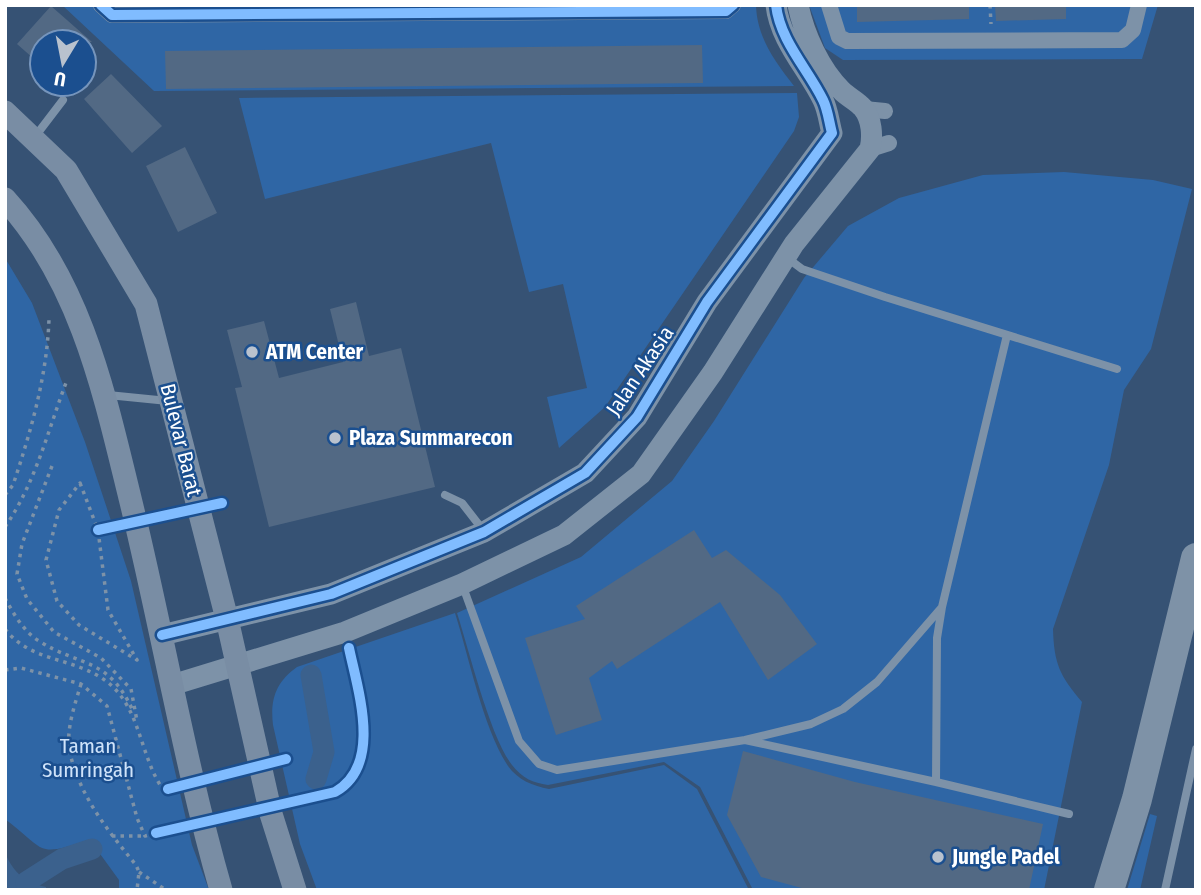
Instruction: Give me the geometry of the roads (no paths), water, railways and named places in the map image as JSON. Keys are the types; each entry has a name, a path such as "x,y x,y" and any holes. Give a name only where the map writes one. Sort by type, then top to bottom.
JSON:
{"highway":[{"path":"1109,890 1137,799 1196,558"}],"main road":[{"name":"Bulevar Barat","path":"5,112 66,170 146,304 227,619 271,814 295,890"},
{"path":"5,199 53,264 86,335 105,395 194,784 221,890"}],"street":[{"path":"172,685 345,632 462,584 564,535 641,474 713,372 786,257 872,152 874,110 832,96 800,63 778,17 776,5"},
{"path":"798,5 801,20 832,96 832,133 872,152"},
{"path":"829,5 839,37 847,41 1122,40 1133,30 1139,5"},
{"path":"106,10 732,8"},
{"name":"Jalan Akasia","path":"162,635 331,594 484,531 586,473 636,417 707,302 832,133"}],"lane":[{"path":"34,138 63,100"},
{"path":"786,257 802,269 1118,369"},
{"path":"936,782 937,638 942,607 1007,335"},
{"path":"105,395 172,402"},
{"path":"445,495 462,503 484,531"},
{"path":"462,584 519,741 539,764 567,771 795,729 843,709 891,668 942,607"},
{"path":"745,740 1069,814"},
{"path":"1165,890 1196,749"}],"waterway":[{"path":"311,675 324,752 316,779"},
{"path":"26,882 62,859 92,849"}],"place":[{"name":"ATM Center","path":"252,352"},
{"name":"Plaza Summarecon","path":"335,438"},
{"name":"Jungle Padel","path":"938,857"}],"park label":[{"name":"Taman Sumringah","path":"88,758"}]}
